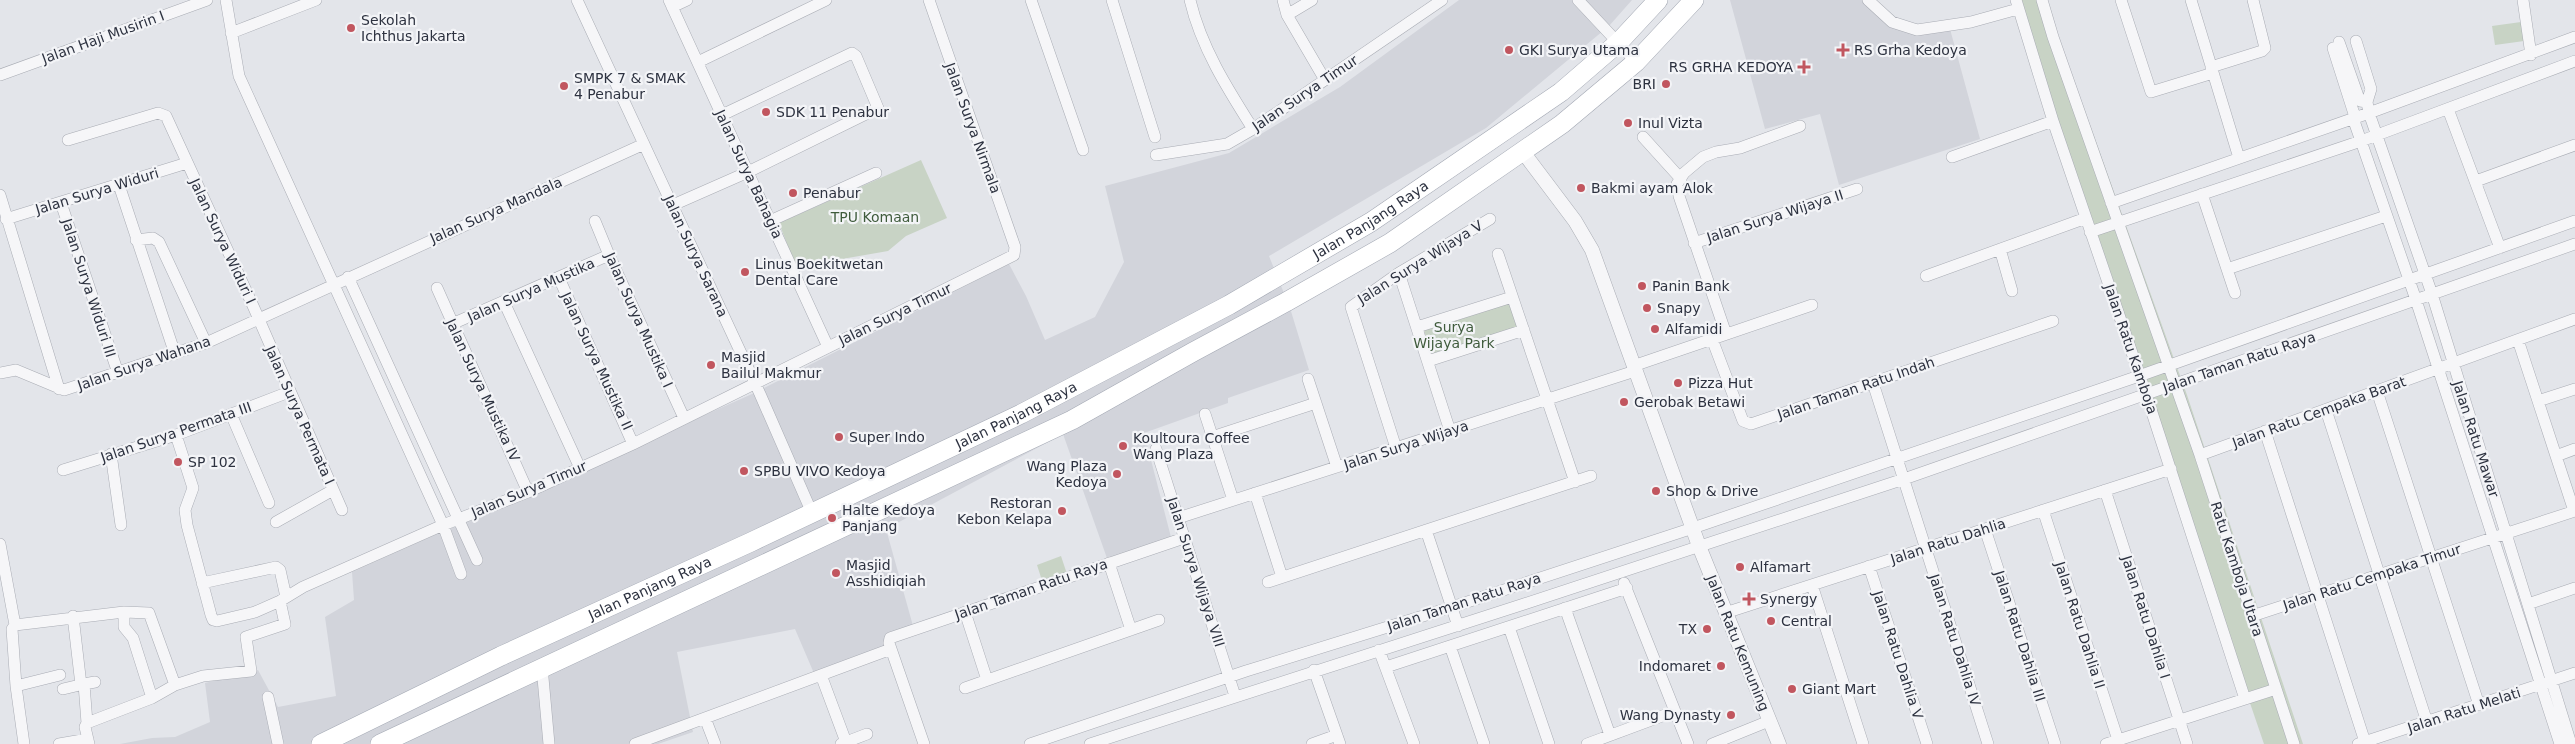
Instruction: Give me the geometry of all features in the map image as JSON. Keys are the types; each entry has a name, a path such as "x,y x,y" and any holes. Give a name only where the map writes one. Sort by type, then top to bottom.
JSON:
{"main road":[{"name":"Jalan Panjang Raya","path":"321,744 501,656 812,513 1037,406 1143,351 1311,259 1371,222 1561,92 1619,42 1658,0"},
{"name":"Jalan Panjang Raya","path":"380,744 1072,420 1181,358 1286,302 1390,243 1523,152 1584,107 1636,62 1694,0"},
{"path":"1171,335 1170,345 1176,355 1181,358"},
{"path":"1143,351 1154,357 1155,374"}],"street":[{"name":"Jalan Haji Musirin I","path":"0,75 207,0"},
{"path":"226,0 239,76 442,525 461,574"},
{"path":"231,33 316,0"},
{"name":"Jalan Surya Sarana","path":"577,0 756,384 812,513"},
{"path":"671,3 687,0"},
{"path":"698,62 826,0"},
{"name":"Jalan Surya Nirmala","path":"929,0 1016,247 1014,255"},
{"path":"1031,0 1083,150"},
{"path":"1112,0 1155,136"},
{"path":"1190,0 1198,31 1205,46 1253,129"},
{"path":"1283,0 1287,15 1325,80"},
{"path":"1287,15 1312,0"},
{"name":"Jalan Surya Timur","path":"1156,155 1227,144 1253,129 1442,0"},
{"path":"1578,0 1636,62"},
{"path":"1868,0 1892,22 1917,30 1971,22 2017,4"},
{"path":"2042,0 2111,203 2177,387"},
{"path":"2121,0 2151,92 2262,51 2265,48 2253,0"},
{"path":"2191,0 2239,158"},
{"path":"2523,0 2531,54"},
{"name":"Jalan Surya Bahagia","path":"671,3 828,347"},
{"name":"Jalan Ratu Kamboja","path":"2017,4 2053,122 2171,469 2245,699"},
{"path":"2111,203 2354,118 2368,107 2531,54 2575,37"},
{"path":"2356,41 2371,89 2368,107"},
{"name":"Jalan Ratu Mawar","path":"2560,744 2546,683 2528,604 2426,277 2368,107 2360,101 2336,45 2361,142 2415,298 2492,537 2546,683 2571,744"},
{"path":"673,206 875,111 878,105 856,56 852,53 722,115"},
{"path":"2090,232 2361,142 2575,61"},
{"path":"2448,109 2500,248"},
{"name":"Jalan Surya Widuri I","path":"68,140 158,112 166,116 259,320"},
{"path":"1952,156 2053,122"},
{"path":"1726,334 1694,243 1677,184 1703,158 1716,152 1740,148 1800,126"},
{"path":"1643,137 1681,179"},
{"name":"Jalan Surya Mandala","path":"259,320 332,284 644,144"},
{"path":"2476,181 2575,145"},
{"path":"1523,152 1584,235 1592,250 1696,537"},
{"name":"Jalan Surya Widuri","path":"6,219 187,163"},
{"path":"770,221 876,173"},
{"path":"119,184 175,354"},
{"name":"Jalan Surya Wijaya II","path":"1694,243 1857,189"},
{"path":"2202,194 2235,293"},
{"path":"0,195 59,389"},
{"name":"Jalan Surya Widuri III","path":"61,203 118,372"},
{"path":"2227,269 2386,216"},
{"path":"1926,276 2086,218"},
{"name":"Jalan Surya Wijaya V","path":"1396,448 1351,306 1399,274 1490,219"},
{"name":"Jalan Surya Mustika I","path":"595,221 684,418"},
{"name":"Jalan Taman Ratu Raya","path":"1094,743 1233,687 1452,609 1696,537 2142,385 2170,367 2410,283 2575,221"},
{"path":"136,240 153,238 159,242 206,343"},
{"name":"Jalan Taman Ratu Raya","path":"1030,744 1233,687 1314,670 1620,573 1696,537 2142,385 2177,387 2415,298 2575,244"},
{"path":"2000,249 2012,290"},
{"path":"1498,254 1575,482"},
{"name":"Jalan Surya Mustika","path":"452,324 609,255"},
{"name":"Jalan Surya Timur","path":"176,435 193,485 184,512 202,582 215,622 255,612 283,599 302,587 442,525 528,492 634,444 1014,255"},
{"path":"1399,274 1450,431"},
{"path":"348,277 478,560"},
{"name":"Jalan Surya Mustika II","path":"559,278 634,444"},
{"name":"Jalan Surya Mustika IV","path":"437,288 528,492"},
{"path":"1416,327 1512,297"},
{"path":"504,302 580,468"},
{"name":"Jalan Surya Wijaya","path":"1178,518 1547,400 1812,304"},
{"name":"Jalan Ratu Cempaka Barat","path":"2200,454 2575,319"},
{"name":"Jalan Surya Wahana","path":"0,373 16,370 64,390 206,343 259,320"},
{"name":"Jalan Surya Permata I","path":"259,320 342,510"},
{"name":"Jalan Taman Ratu Indah","path":"1712,339 1742,421 1746,424 1873,383 2053,320"},
{"path":"1428,361 1524,330"},
{"path":"2518,340 2575,511"},
{"path":"1308,379 1337,467"},
{"path":"1873,383 1900,468"},
{"name":"Ratu Kamboja Utara","path":"2177,387 2294,744"},
{"path":"2538,401 2575,389"},
{"path":"2377,391 2479,705"},
{"name":"Jalan Surya Permata III","path":"63,470 176,435 289,392"},
{"path":"1212,437 1316,403"},
{"path":"2326,410 2426,722"},
{"path":"231,414 269,503"},
{"path":"1205,414 1233,500"},
{"path":"396,423 411,416"},
{"path":"2264,431 2317,594 2361,743"},
{"name":"Jalan Surya Wijaya VIII","path":"1156,449 1233,687"},
{"path":"2556,456 2575,449"},
{"path":"111,454 121,525"},
{"name":"Jalan Ratu Dahlia IV","path":"1900,468 1988,744"},
{"name":"Jalan Ratu Dahlia","path":"1725,613 2171,469"},
{"path":"1268,582 1591,476"},
{"path":"276,522 333,490"},
{"name":"Jalan Ratu Dahlia I","path":"2105,490 2187,744"},
{"path":"1255,493 1282,577"},
{"name":"Jalan Ratu Dahlia II","path":"2043,510 2112,742"},
{"name":"Jalan Ratu Cempaka Timur","path":"2252,616 2575,511"},
{"name":"Jalan Ratu Dahlia III","path":"1985,529 2055,744"},
{"path":"1426,530 1457,624"},
{"name":"Jalan Ratu Kemuning","path":"1696,537 1779,744"},
{"name":"Jalan Taman Ratu Raya","path":"891,649 889,640 892,636 1184,538"},
{"path":"0,544 15,625 12,629 16,686 24,744"},
{"path":"1109,563 1131,630"},
{"name":"Jalan Ratu Dahlia V","path":"1869,566 1926,744"},
{"path":"87,723 152,698 174,685 203,676 251,671 246,637 285,624 280,570 276,567 202,582"},
{"path":"1620,573 1673,712 1688,744"},
{"path":"1812,585 1863,744"},
{"path":"1386,667 1627,588"},
{"path":"2528,604 2575,588"},
{"path":"1565,608 1610,735"},
{"path":"124,612 124,627 133,638 152,698"},
{"path":"15,625 73,616 149,612 174,685"},
{"path":"965,612 988,680"},
{"path":"59,744 88,742 85,727 87,723 87,684 73,616"},
{"path":"964,688 1159,620"},
{"path":"1508,627 1549,744"},
{"path":"1450,646 1484,744"},
{"path":"634,744 891,649 924,744"},
{"path":"1379,650 1414,744"},
{"path":"542,667 549,744"},
{"path":"1312,744 1339,740 1314,670"},
{"name":"Jalan Ratu Melati","path":"2361,743 2575,673"},
{"path":"16,686 60,675"},
{"path":"821,675 843,743 867,734"},
{"path":"63,690 87,684"},
{"path":"2112,742 2276,689"},
{"path":"268,697 278,744"},
{"path":"1587,744 1673,712"},
{"path":"705,718 715,744"},
{"path":"1712,744 1769,720"}],"shaded area":[{"path":"1459,0 1632,0 1609,26 1486,128 1269,256 1290,308 1309,370 1228,398 1228,403 1144,433 1172,541 1108,561 1063,434 886,529 915,633 816,678 795,629 677,652 693,732 658,744 120,744 152,738 175,737 210,722 205,683 258,670 278,707 336,696 325,617 354,600 352,572 752,394 1009,264 1026,296 1045,340 1095,317 1124,262 1105,186 1229,153 1340,87"},
{"path":"1730,0 1865,0 1908,31 1950,29 1980,139 1839,185 1820,114 1765,129"}],"green space":[{"path":"2017,0 2045,0 2187,395 2303,744 2264,744 2169,466"},
{"path":"2521,22 2524,41 2495,45 2492,26"},
{"name":"TPU Komaan","path":"921,160 947,218 906,236 888,251 796,267 779,223"},
{"name":"Surya Wijaya Park","path":"1509,301 1519,331 1433,358 1423,328"},
{"path":"1061,556 1070,583 1045,590 1037,565"}],"place":[{"name":"Sekolah Ichthus Jakarta","path":"351,28"},
{"name":"GKI Surya Utama","path":"1509,50"},
{"name":"RS Grha Kedoya","path":"1843,50"},
{"name":"RS GRHA KEDOYA","path":"1804,67"},
{"name":"BRI","path":"1666,84"},
{"name":"SMPK 7 & SMAK 4 Penabur","path":"564,86"},
{"name":"SDK 11 Penabur","path":"766,112"},
{"name":"Inul Vizta","path":"1628,123"},
{"name":"Bakmi ayam Alok","path":"1581,188"},
{"name":"Penabur","path":"793,193"},
{"name":"Linus Boekitwetan Dental Care","path":"745,272"},
{"name":"Panin Bank","path":"1642,286"},
{"name":"Snapy","path":"1647,308"},
{"name":"Alfamidi","path":"1655,329"},
{"name":"Masjid Bailul Makmur","path":"711,365"},
{"name":"Pizza Hut","path":"1678,383"},
{"name":"Gerobak Betawi","path":"1624,402"},
{"name":"Super Indo","path":"839,437"},
{"name":"Koultoura Coffee Wang Plaza","path":"1123,446"},
{"name":"SP 102","path":"178,462"},
{"name":"SPBU VIVO Kedoya","path":"744,471"},
{"name":"Wang Plaza Kedoya","path":"1117,474"},
{"name":"Shop & Drive","path":"1656,491"},
{"name":"Restoran Kebon Kelapa","path":"1062,511"},
{"name":"Halte Kedoya Panjang","path":"832,518"},
{"name":"Alfamart","path":"1740,567"},
{"name":"Masjid Asshidiqiah","path":"836,573"},
{"name":"Synergy","path":"1749,599"},
{"name":"Central","path":"1771,621"},
{"name":"TX","path":"1707,629"},
{"name":"Indomaret","path":"1721,666"},
{"name":"Giant Mart","path":"1792,689"},
{"name":"Wang Dynasty","path":"1731,715"}]}
